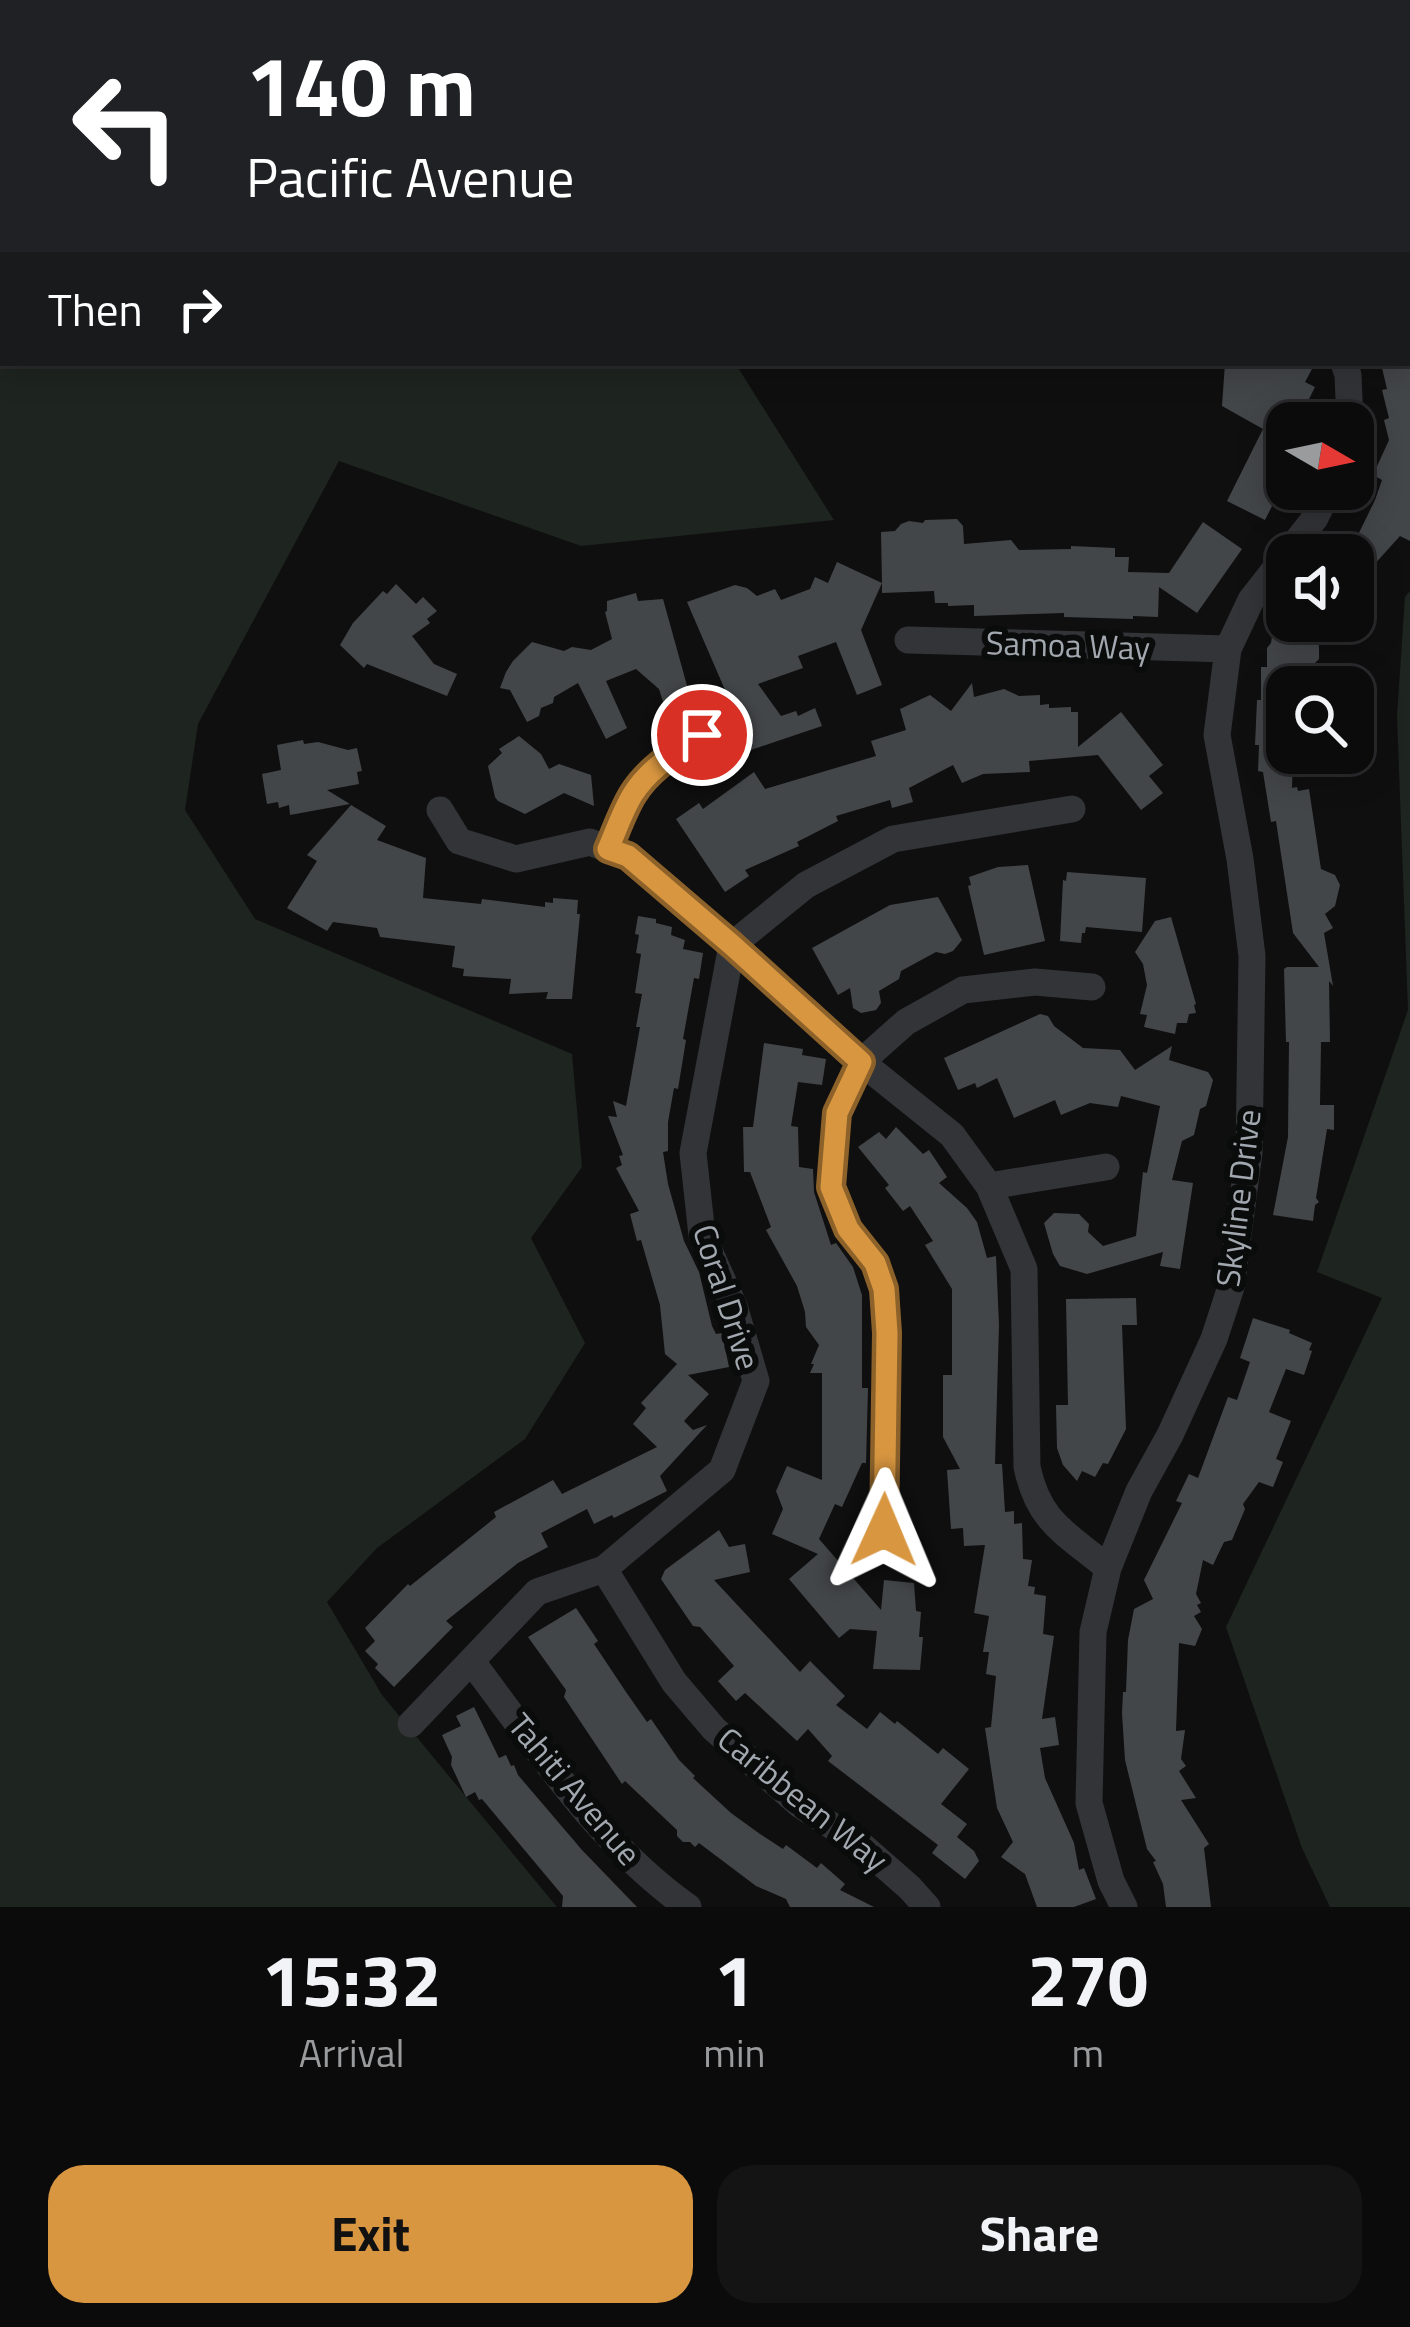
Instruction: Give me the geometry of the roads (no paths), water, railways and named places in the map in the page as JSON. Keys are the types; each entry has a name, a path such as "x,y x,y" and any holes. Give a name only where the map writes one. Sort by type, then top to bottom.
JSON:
{"street":[{"path":"1345,366 1349,402"},
{"name":"Skyline Drive","path":"1124,1907 1111,1881 1089,1803 1094,1632 1108,1568 1138,1490 1170,1435 1214,1339 1231,1287 1249,1153 1252,956 1217,735 1228,649 1251,600 1319,510"},
{"name":"Samoa Way","path":"908,640 1228,649"},
{"path":"608,849 633,794 650,773 702,735"},
{"path":"732,945 806,885 893,838 1072,809"},
{"path":"440,810 459,841 516,859 590,842 628,856 861,1062 952,1135 989,1186 1024,1269 1027,1466 1033,1494 1048,1519 1108,1568"},
{"name":"Coral Drive","path":"411,1724 537,1592 604,1569 722,1470 756,1381 734,1306 702,1235 692,1153 732,945"},
{"path":"884,1530 884,1289 875,1263 848,1229 831,1187 837,1113 861,1062 906,1022 963,990 1035,982 1092,987"},
{"path":"989,1186 1106,1167"},
{"name":"Caribbean Way","path":"604,1569 674,1682 714,1729 799,1804 861,1845 927,1907"},
{"name":"Tahiti Avenue","path":"472,1662 580,1806 626,1856 688,1907"}]}
